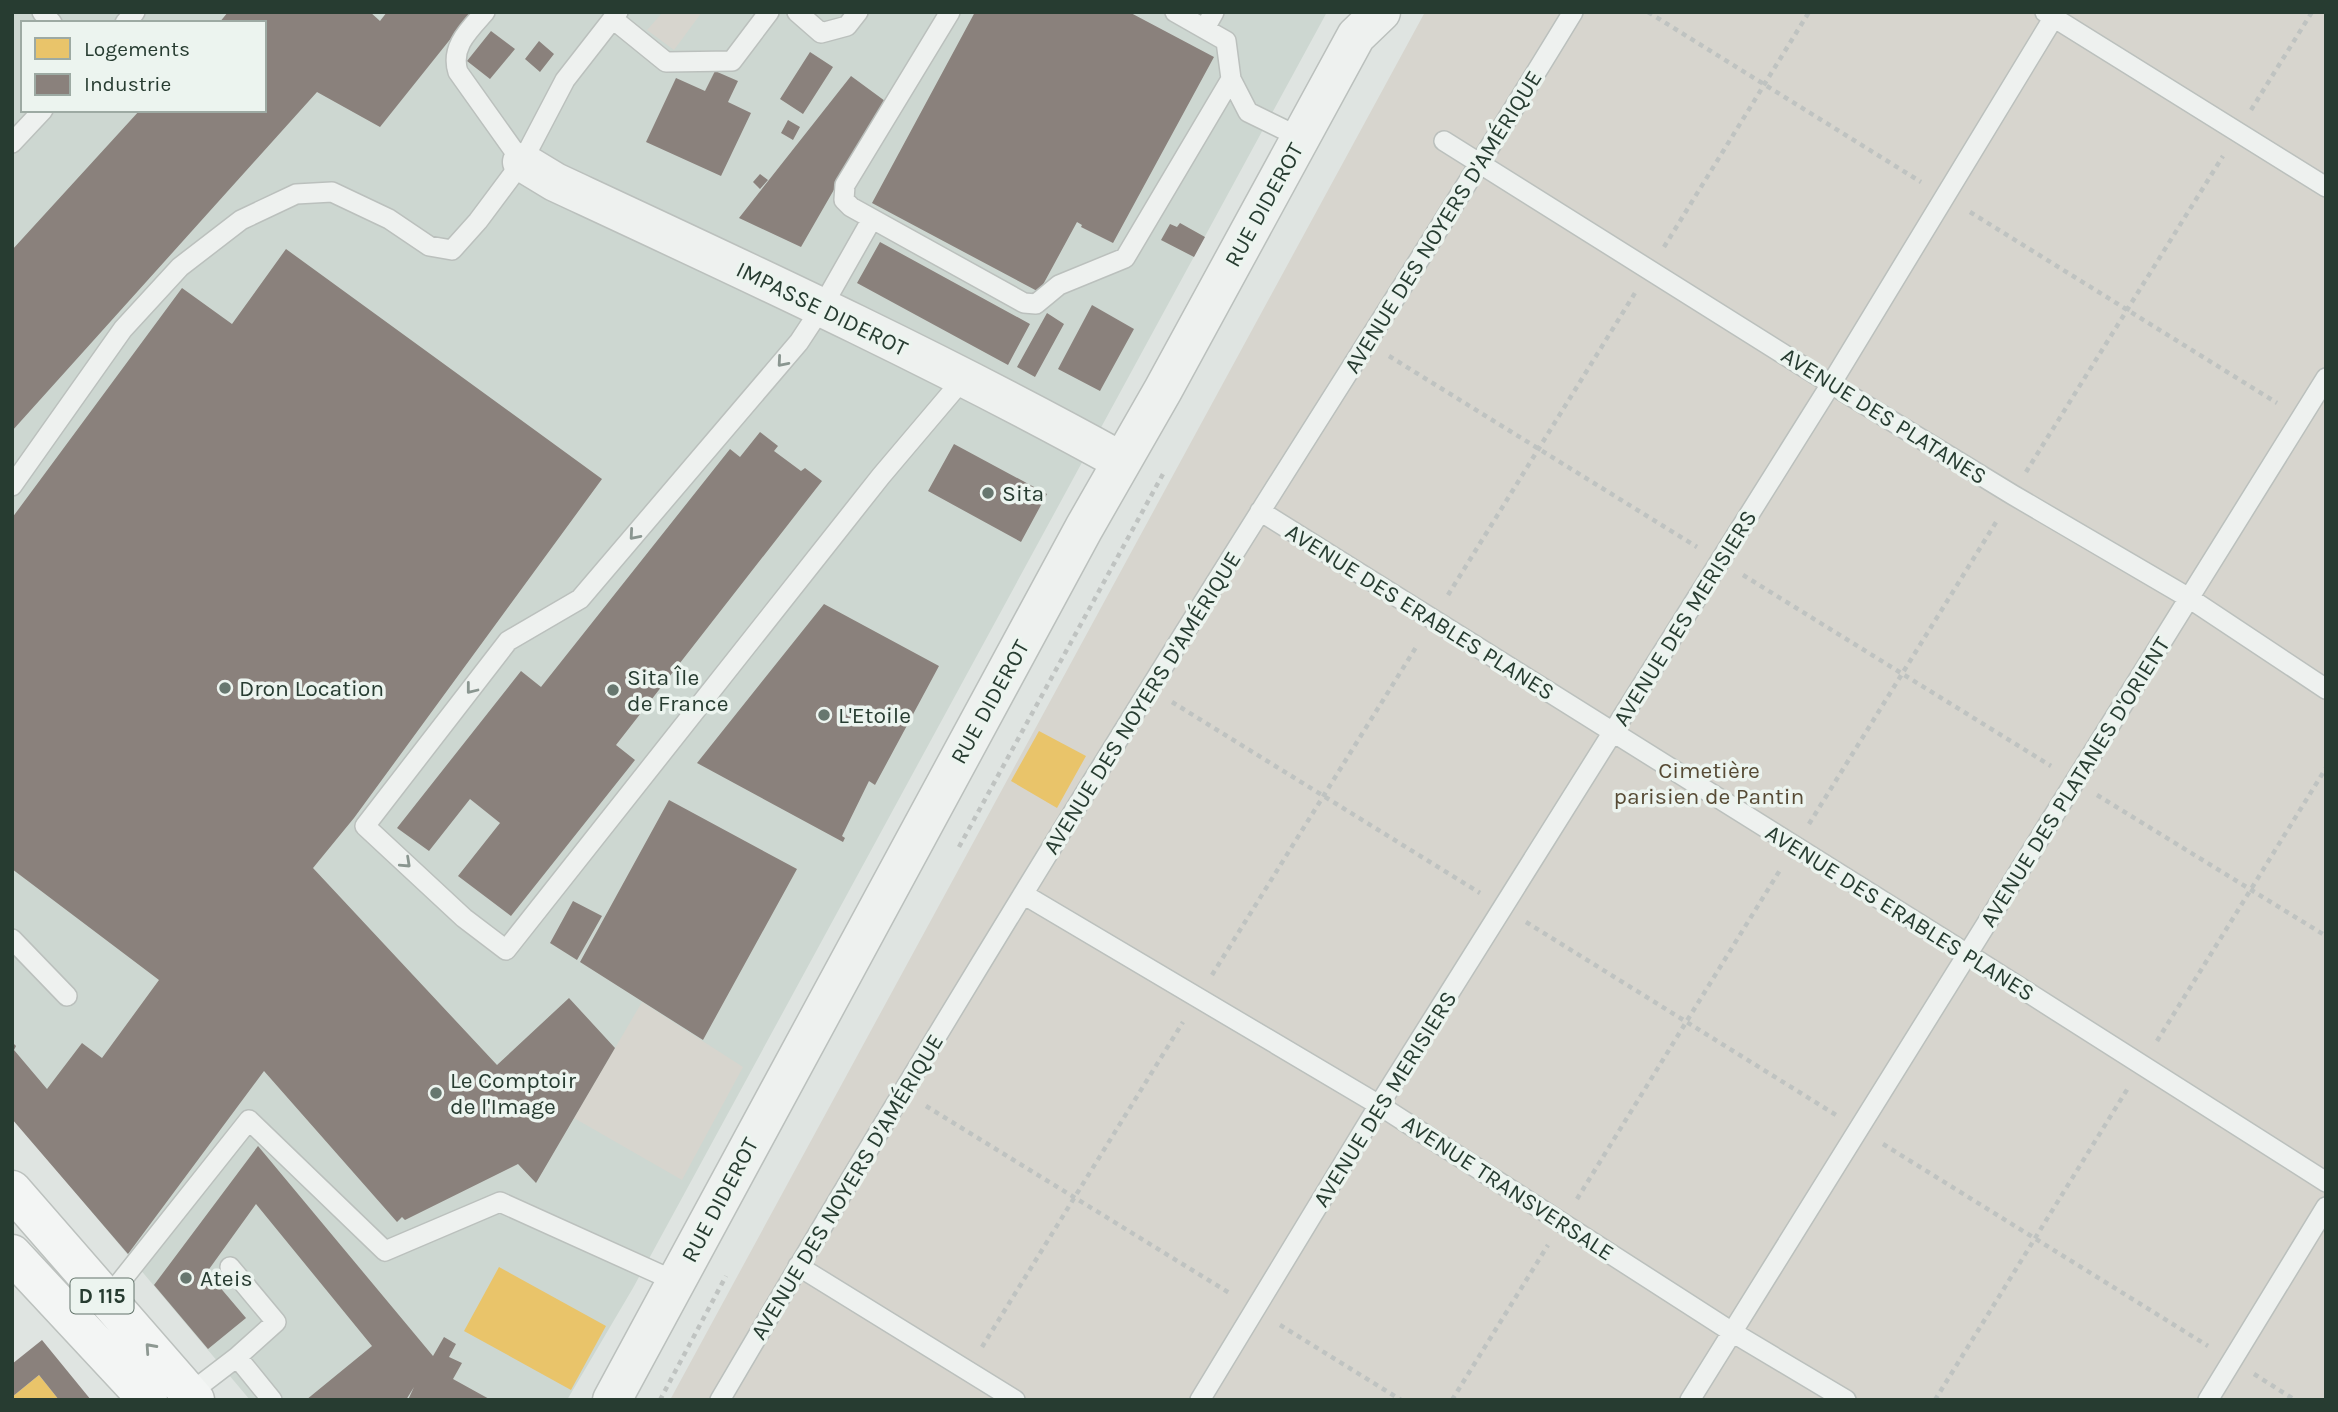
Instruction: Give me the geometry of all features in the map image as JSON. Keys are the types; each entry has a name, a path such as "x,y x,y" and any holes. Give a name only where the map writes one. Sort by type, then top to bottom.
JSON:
{"main road":[{"name":"D 115","path":"12,1190 192,1396"},
{"name":"D 115","path":"13,1255 148,1400"}],"street":[{"name":"RUE DIDEROT","path":"612,1400 1121,461 1356,36 1381,12"},
{"name":"IMPASSE DIDEROT","path":"522,162 555,182 822,307 1121,461"}],"lane":[{"path":"485,12 465,34 455,62 458,72 522,162"},
{"path":"12,485 123,329 180,267 241,220 296,194 332,192 388,219 429,246 452,250 478,221 522,162 565,80 616,16 666,62 732,61 769,12"},
{"path":"797,12 821,33 847,26 858,12"},
{"path":"950,12 845,185 844,200 872,219 1024,303 1036,304 1059,285 1125,258 1231,79"},
{"path":"1175,12 1209,20 1226,41 1231,79 1248,112 1301,138"},
{"name":"AVENUE DES NOYERS D'AMÉRIQUE","path":"720,1400 1023,894 1260,511 1481,164 1573,12"},
{"path":"2052,14 2326,187"},
{"name":"AVENUE DES MERISIERS","path":"1200,1400 1380,1105 1831,384 2052,14"},
{"path":"12,143 41,112"},
{"name":"AVENUE DES PLATANES","path":"1444,141 1831,384 2012,495 2189,598 2326,688"},
{"path":"872,219 799,342 580,599 508,641 365,826 464,918 506,950 881,476 964,378"},
{"name":"AVENUE DES PLATANES D'ORIENT","path":"1690,1400 2326,379"},
{"name":"AVENUE DES ERABLES PLANES","path":"1260,511 2326,1182"},
{"name":"AVENUE TRANSVERSALE","path":"1023,894 1380,1105 1732,1332 1846,1400"},
{"path":"12,939 67,996"},
{"path":"106,1300 249,1120 385,1251 500,1202 677,1282"},
{"path":"2208,1400 2326,1208"},
{"path":"798,1266 1015,1400"},
{"path":"192,1396 276,1322 230,1267"},
{"path":"237,1357 272,1400"}],"path":[{"path":"1648,12 2301,418"},
{"path":"967,1370 1809,12"},
{"path":"1452,1400 2312,12"},
{"path":"1368,342 2326,936"},
{"path":"954,856 1169,463"},
{"path":"1150,688 2295,1400"},
{"path":"904,1092 1401,1400"},
{"path":"660,1400 731,1267"}],"shaded area":[{"path":"12,12 1327,12 633,1288 567,1400 250,1400 12,1117"}],"green space":[{"path":"663,12 702,12 674,50 647,30"},
{"name":"Cimetière parisien de Pantin","path":"1425,12 2326,12 2326,1400 670,1400"},
{"path":"642,1002 743,1067 682,1180 574,1118"}],"building: Logements":[{"path":"1039,731 1086,756 1057,808 1011,781"},
{"path":"499,1267 606,1326 571,1390 464,1331"},
{"path":"39,1375 59,1400 12,1400 12,1397"}],"building: Industrie":[{"path":"228,12 370,12 380,21 387,12 472,12 380,127 317,92 12,431 12,250 138,112 266,112 266,21 221,21"},
{"path":"975,12 1129,12 1214,57 1113,243 1081,227 1077,222 1039,292 872,203"},
{"path":"491,31 515,49 490,79 467,61"},
{"path":"539,41 554,54 540,72 525,59"},
{"path":"810,52 833,67 803,114 780,99"},
{"path":"715,71 738,81 728,102 751,113 721,176 646,142 676,78 705,91"},
{"path":"851,76 885,101 801,247 739,218"},
{"path":"788,120 800,127 793,140 781,133"},
{"path":"760,174 768,180 760,189 753,182"},
{"path":"1180,223 1205,237 1194,257 1161,240 1170,224 1177,227"},
{"path":"880,242 1030,324 1008,365 857,283"},
{"name":"Dron Location","path":"286,249 602,479 354,818 313,868 497,1065 569,998 615,1048 536,1183 518,1164 405,1220 402,1217 397,1222 264,1071 128,1254 12,1119 12,1042 16,1046 14,1050 47,1089 82,1043 102,1058 159,980 12,869 12,518 182,288 232,324"},
{"path":"1092,305 1134,329 1100,391 1058,369"},
{"path":"1047,313 1064,324 1035,377 1017,367"},
{"name":"Sita Île de France","path":"760,432 778,446 774,451 801,471 805,468 822,481 616,745 635,760 511,916 458,876 500,823 470,799 429,851 397,828 521,671 541,687 730,449 740,457"},
{"name":"Sita","path":"954,444 1047,494 1021,542 928,491"},
{"name":"L'Etoile","path":"824,604 939,666 875,785 869,781 842,836 845,838 843,842 697,763"},
{"path":"669,800 797,869 703,1040 580,962"},
{"path":"573,901 602,916 577,960 550,943"},
{"name":"Ateis","path":"258,1146 433,1356 444,1337 456,1344 449,1357 462,1363 453,1379 491,1400 408,1400 414,1387 406,1400 306,1400 372,1346 256,1204 207,1272 246,1318 208,1349 154,1285"},
{"path":"42,1340 91,1400 59,1400 39,1375 12,1397 12,1364"}],"place":[{"name":"Sita","path":"988,493"},
{"name":"Dron Location","path":"225,688"},
{"name":"Sita Île de France","path":"613,690"},
{"name":"L'Etoile","path":"824,715"},
{"name":"Le Comptoir de l'Image","path":"436,1093"},
{"name":"Ateis","path":"186,1278"}]}
